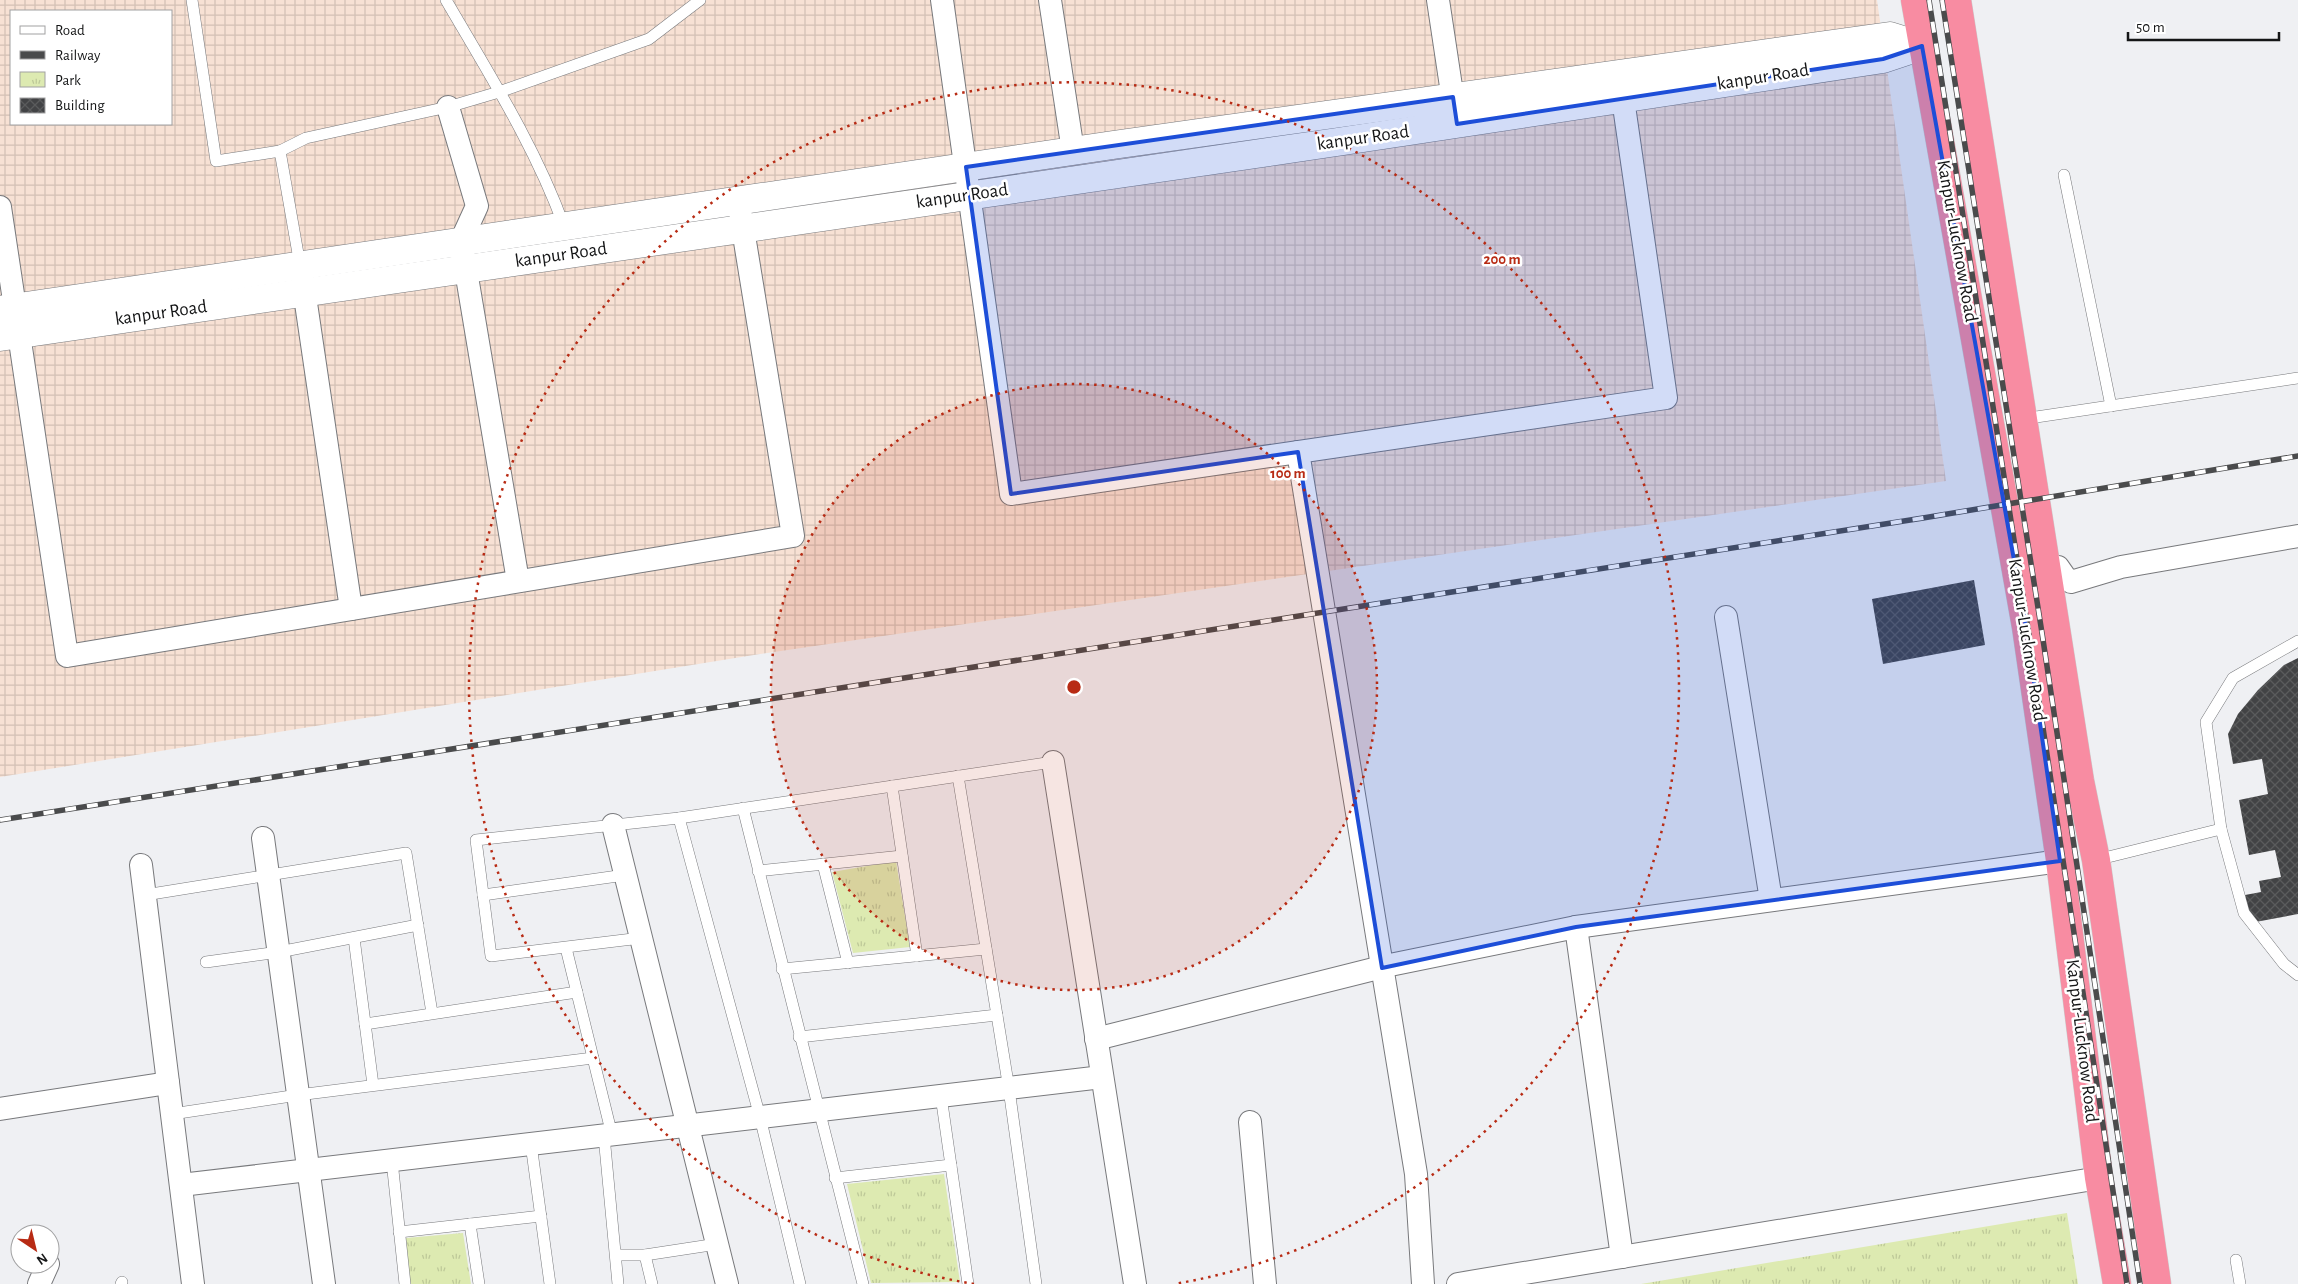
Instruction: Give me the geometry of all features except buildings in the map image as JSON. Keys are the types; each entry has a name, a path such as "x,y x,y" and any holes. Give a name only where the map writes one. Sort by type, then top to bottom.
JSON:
{"highway":[{"name":"Kanpur-Lucknow Road","path":"1915,0 2026,627 2060,861 2099,1178 2117,1284"},
{"name":"Kanpur-Lucknow Road","path":"1957,0 2080,781 2096,860 2157,1284"}],"street":[{"path":"942,0 1011,494 1666,398 1623,99"},
{"path":"1050,0 1073,151"},
{"path":"1438,0 1457,124"},
{"path":"8,308 1073,151 1890,36 1922,46"},
{"name":"kanpur Road","path":"9,336 1623,99 1883,59 1922,46"},
{"path":"448,107 477,206 461,242 518,581"},
{"path":"0,207 9,336 67,656 793,536 739,200"},
{"path":"300,265 351,609"},
{"path":"1298,452 1416,1174 1423,1284"},
{"path":"2047,566 2058,567 2071,582 2121,567 2298,536"},
{"path":"1726,617 1771,900"},
{"path":"1053,762 1135,1284"},
{"path":"613,826 727,1284"},
{"path":"263,838 324,1284"},
{"path":"1096,1039 1382,968 1576,927 2060,861"},
{"path":"142,865 193,1284"},
{"path":"1576,927 1622,1257"},
{"path":"181,1185 1102,1077"},
{"path":"0,1109 168,1083"},
{"path":"1250,1122 1265,1284"},
{"path":"1458,1284 2099,1178"}],"lane":[{"path":"192,0 216,160 280,151 306,138 448,107 499,92 649,39 700,0"},
{"path":"446,0 499,92 549,186 564,226"},
{"path":"280,151 300,265"},
{"path":"2064,175 2111,406"},
{"path":"2023,419 2298,378"},
{"path":"2298,641 2233,678 2206,722 2221,828 2244,913 2284,964 2298,975"},
{"path":"641,938 491,956 476,840 678,818 1053,762"},
{"path":"958,776 1009,1088 1036,1284"},
{"path":"892,786 917,956"},
{"path":"743,808 817,1111 863,1284"},
{"path":"678,818 760,1118 800,1284"},
{"path":"2096,860 2221,828"},
{"path":"145,895 406,853 432,1013"},
{"path":"758,871 902,856"},
{"path":"823,864 848,963"},
{"path":"483,895 625,874"},
{"path":"206,962 279,952 418,925"},
{"path":"354,938 374,1085"},
{"path":"566,948 593,1058 608,1135 618,1284"},
{"path":"782,970 986,949"},
{"path":"365,1024 577,992"},
{"path":"799,1037 997,1015"},
{"path":"172,1114 298,1094 593,1058"},
{"path":"941,1096 968,1284"},
{"path":"531,1144 550,1284"},
{"path":"392,1160 405,1284"},
{"path":"835,1178 951,1165"},
{"path":"399,1232 541,1216"},
{"path":"470,1224 479,1284"},
{"path":"616,1255 644,1255 717,1244"},
{"path":"644,1255 652,1284"},
{"path":"2236,1260 2240,1284"}],"highlighted area":[{"path":"1922,46 2026,627 2060,861 1576,927 1382,968 1298,452 1011,494 966,167 1453,97 1457,124 1883,59"}],"shaded area":[{"path":"0,0 1877,0 1946,481 760,654 0,777"}],"green space":[{"path":"896,861 910,947 853,953 832,872"},
{"path":"944,1174 960,1282 871,1283 847,1184"},
{"path":"2067,1213 2078,1284 1641,1284"},
{"path":"463,1233 471,1284 410,1284 406,1238"}],"railway":[{"path":"1929,0 2029,635 2127,1284"},
{"path":"1942,0 2042,633 2140,1284"},
{"path":"0,820 1923,518 2298,456"}]}
